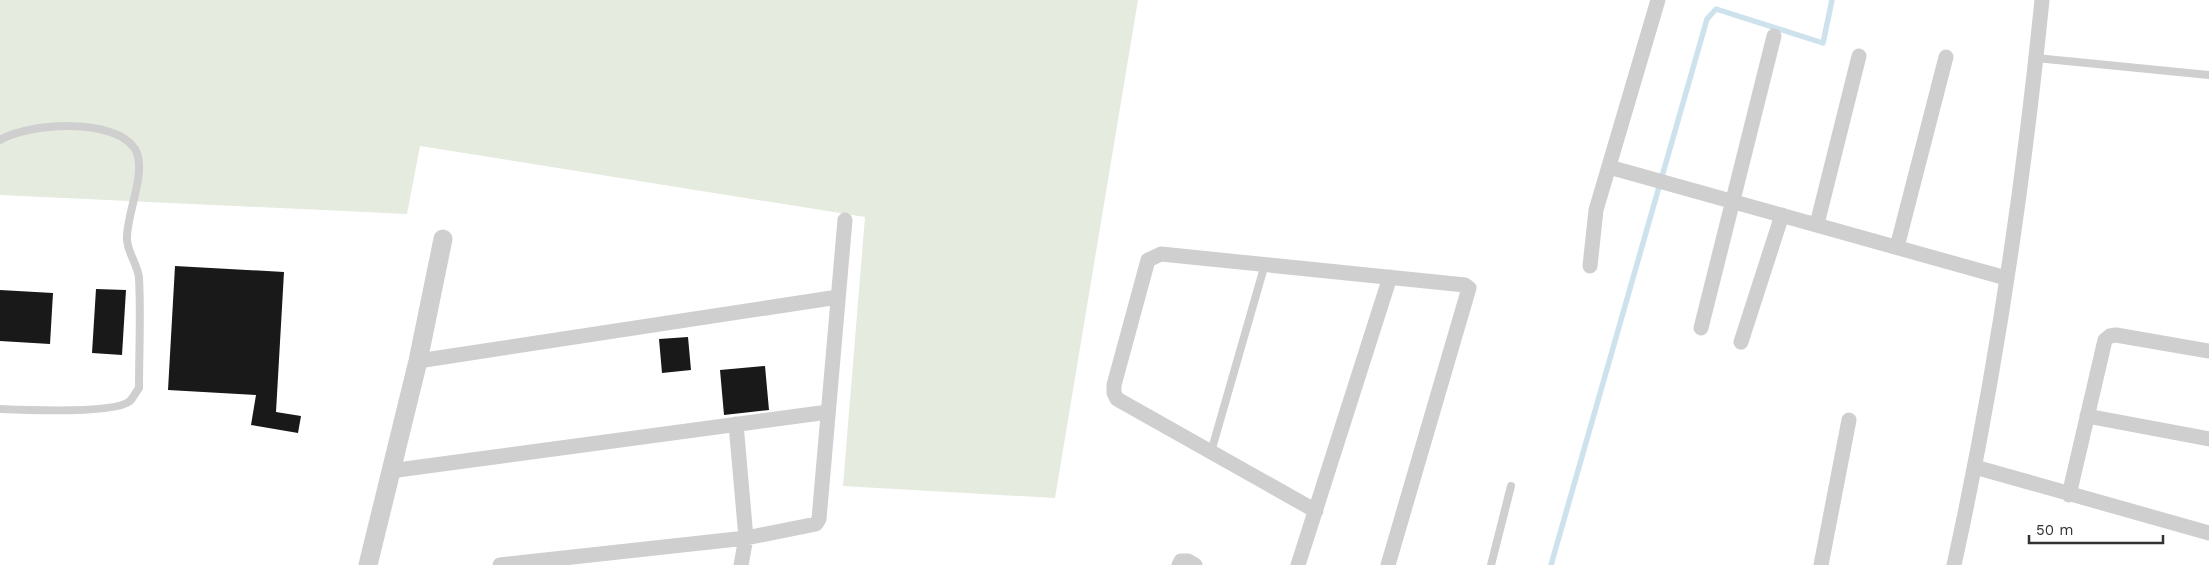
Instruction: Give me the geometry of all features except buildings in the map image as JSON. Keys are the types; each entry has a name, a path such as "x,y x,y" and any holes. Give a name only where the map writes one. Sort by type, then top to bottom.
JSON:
{"street":[{"path":"1590,266 1596,210 1658,0"},
{"path":"1954,565 1976,467 2006,278 2042,0"},
{"path":"1701,328 1774,36"},
{"path":"1817,224 1859,56"},
{"path":"1897,247 1946,57"},
{"path":"1609,167 1669,182 2006,278"},
{"path":"1742,342 1782,214"},
{"path":"500,565 746,538 809,527 819,519 845,220"},
{"path":"368,565 418,361 443,239"},
{"path":"1316,510 1117,399 1114,393 1114,385 1148,260 1161,254 1465,285 1469,288 1469,294 1388,565"},
{"path":"1298,565 1390,277"},
{"path":"418,361 838,297"},
{"path":"2069,495 2105,340 2110,336 2209,351"},
{"path":"390,471 828,412"},
{"path":"2087,416 2209,439"},
{"path":"1821,565 1849,420"},
{"path":"736,424 746,538 741,565"},
{"path":"1976,467 2069,495 2209,533"},
{"path":"1179,565 1181,561 1188,561 1195,565"}],"lane":[{"path":"2036,58 2209,75"},
{"path":"0,140 10,134 64,126 111,131 126,140 135,150 139,162 127,239 139,276 139,388 129,402 112,408 34,411 0,409"},
{"path":"1211,452 1265,264"},
{"path":"1491,565 1511,486"}],"shaded area":[{"path":"0,0 1138,0 1055,498 843,486 865,217 420,146 407,214 0,195"}],"waterway":[{"path":"1551,565 1707,19 1716,9 1823,43 1832,0"}]}
